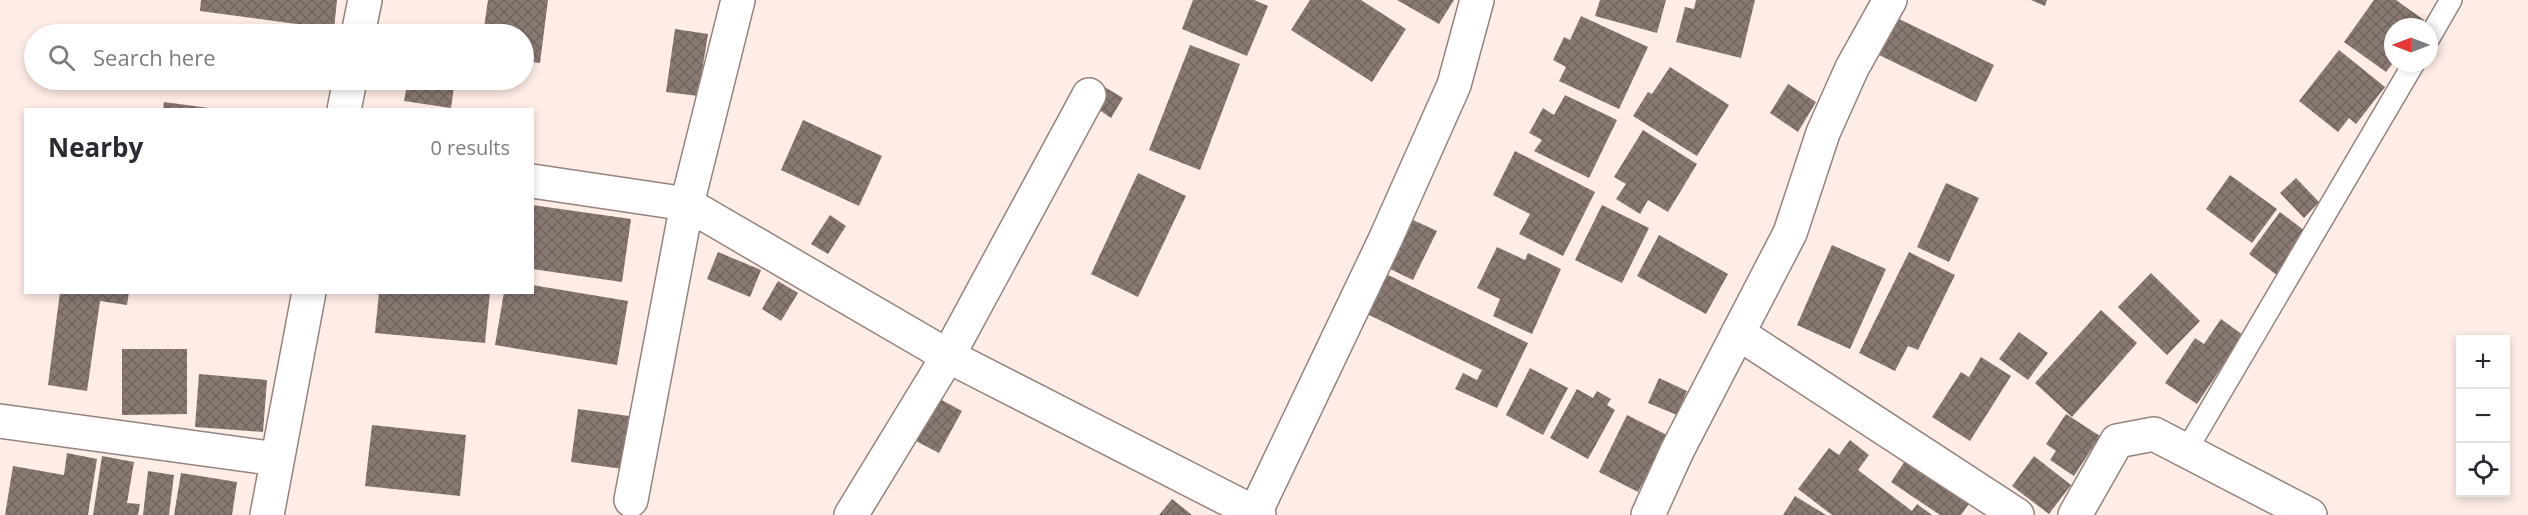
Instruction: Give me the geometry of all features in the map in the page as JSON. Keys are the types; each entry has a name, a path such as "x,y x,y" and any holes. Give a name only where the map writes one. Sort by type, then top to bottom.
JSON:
{"street":[{"path":"360,24 365,0"},
{"path":"631,500 687,204 738,0"},
{"path":"534,181 687,204 948,356 1256,514 1385,240 1454,85 1477,0"},
{"path":"1648,515 1677,451 1790,233 1823,133 1852,68 1890,0"},
{"path":"344,108 348,90"},
{"path":"851,515 948,356 1089,95"},
{"path":"267,515 309,294"},
{"path":"1738,333 2018,515"},
{"path":"0,421 277,459"},
{"path":"2075,515 2117,441 2154,434 2310,515"}],"lane":[{"path":"2438,22 2451,0"},
{"path":"2186,451 2409,72"}],"building":[{"path":"201,0 337,0 335,24 297,24 200,11"},
{"path":"488,0 548,0 540,63 534,62 534,24 484,24"},
{"path":"1193,0 1254,0 1268,6 1247,56 1182,29"},
{"path":"1310,0 1361,0 1406,29 1372,82 1291,30"},
{"path":"1397,0 1454,0 1439,24"},
{"path":"1600,0 1666,0 1657,33 1595,16"},
{"path":"1696,0 1755,0 1741,58 1676,42 1685,7 1694,9"},
{"path":"2031,0 2047,0 2045,6"},
{"path":"2374,0 2396,0 2421,18 2384,18 2384,71 2344,42"},
{"path":"1581,16 1648,47 1619,109 1559,81 1566,67 1553,60 1564,37 1570,40"},
{"path":"1895,17 1994,65 1976,102 1877,54"},
{"path":"675,29 708,34 698,96 666,92"},
{"path":"1190,45 1240,64 1200,170 1149,150"},
{"path":"2339,50 2385,87 2356,124 2349,118 2338,132 2299,101"},
{"path":"1670,67 1729,105 1697,156 1633,116 1648,92 1652,94"},
{"path":"1788,84 1816,102 1798,132 1770,113"},
{"path":"1103,86 1123,98 1111,118 1092,105"},
{"path":"406,90 454,90 451,108 404,101"},
{"path":"1565,95 1617,120 1589,178 1534,151 1542,140 1529,133 1543,108 1554,115"},
{"path":"164,102 209,108 163,108"},
{"path":"803,120 882,156 859,206 781,170"},
{"path":"1643,130 1697,164 1668,212 1648,200 1640,214 1616,199 1626,184 1614,177"},
{"path":"1515,151 1595,192 1563,256 1519,234 1530,214 1493,195"},
{"path":"1138,173 1186,196 1138,297 1091,274"},
{"path":"2230,175 2277,209 2252,243 2206,209"},
{"path":"2296,178 2319,202 2304,218 2280,193"},
{"path":"1946,183 1979,198 1949,262 1917,247"},
{"path":"534,205 631,219 622,282 534,269"},
{"path":"1602,205 1649,228 1622,283 1575,260"},
{"path":"2280,212 2309,234 2278,276 2249,254"},
{"path":"830,215 846,226 828,254 811,244"},
{"path":"1413,220 1437,231 1413,280 1390,269"},
{"path":"1659,235 1728,274 1706,314 1637,276"},
{"path":"1832,245 1886,269 1850,349 1797,325"},
{"path":"1497,247 1525,260 1528,253 1561,269 1532,334 1493,316 1500,299 1477,288"},
{"path":"718,252 761,270 750,297 707,279"},
{"path":"1909,252 1955,275 1918,350 1908,346 1895,371 1859,353"},
{"path":"1384,273 1528,343 1497,408 1455,389 1463,373 1477,380 1482,370 1365,313"},
{"path":"2151,273 2200,321 2167,355 2118,307"},
{"path":"778,281 798,293 781,321 762,309"},
{"path":"534,285 628,301 617,365 495,345 504,294 534,294"},
{"path":"60,294 129,294 127,305 100,301 87,391 48,385"},
{"path":"379,294 490,294 485,343 375,333"},
{"path":"2101,310 2137,343 2072,417 2035,383"},
{"path":"2221,319 2243,335 2197,404 2165,383 2195,338 2204,344"},
{"path":"2019,332 2048,353 2028,380 1999,359"},
{"path":"122,349 187,349 187,414 122,415"},
{"path":"1981,357 2011,376 1970,441 1932,417 1961,372 1969,377"},
{"path":"1530,368 1568,388 1543,435 1506,415"},
{"path":"199,374 267,380 263,432 195,427"},
{"path":"1659,378 1687,391 1677,415 1648,403"},
{"path":"1577,389 1593,398 1597,391 1611,399 1607,405 1615,410 1588,459 1550,438"},
{"path":"938,398 962,411 939,453 916,441"},
{"path":"578,409 629,416 623,469 571,462"},
{"path":"2066,414 2100,436 2074,476 2050,460 2056,451 2046,444"},
{"path":"1627,415 1667,435 1638,492 1599,472"},
{"path":"372,425 466,435 460,496 365,486"},
{"path":"1850,440 1869,455 1858,470 1912,511 1917,504 1932,515 1832,515 1798,489 1829,448 1839,455"},
{"path":"67,453 97,459 88,515 5,515 13,466 64,475"},
{"path":"102,456 134,462 127,503 140,504 138,515 93,515"},
{"path":"2034,456 2071,485 2049,514 2012,486"},
{"path":"1907,458 1971,501 1961,515 1940,515 1891,482"},
{"path":"148,471 174,475 169,515 143,515"},
{"path":"181,473 237,482 232,515 174,515"},
{"path":"1795,496 1826,515 1783,515"},
{"path":"1172,499 1192,515 1159,515"}]}
